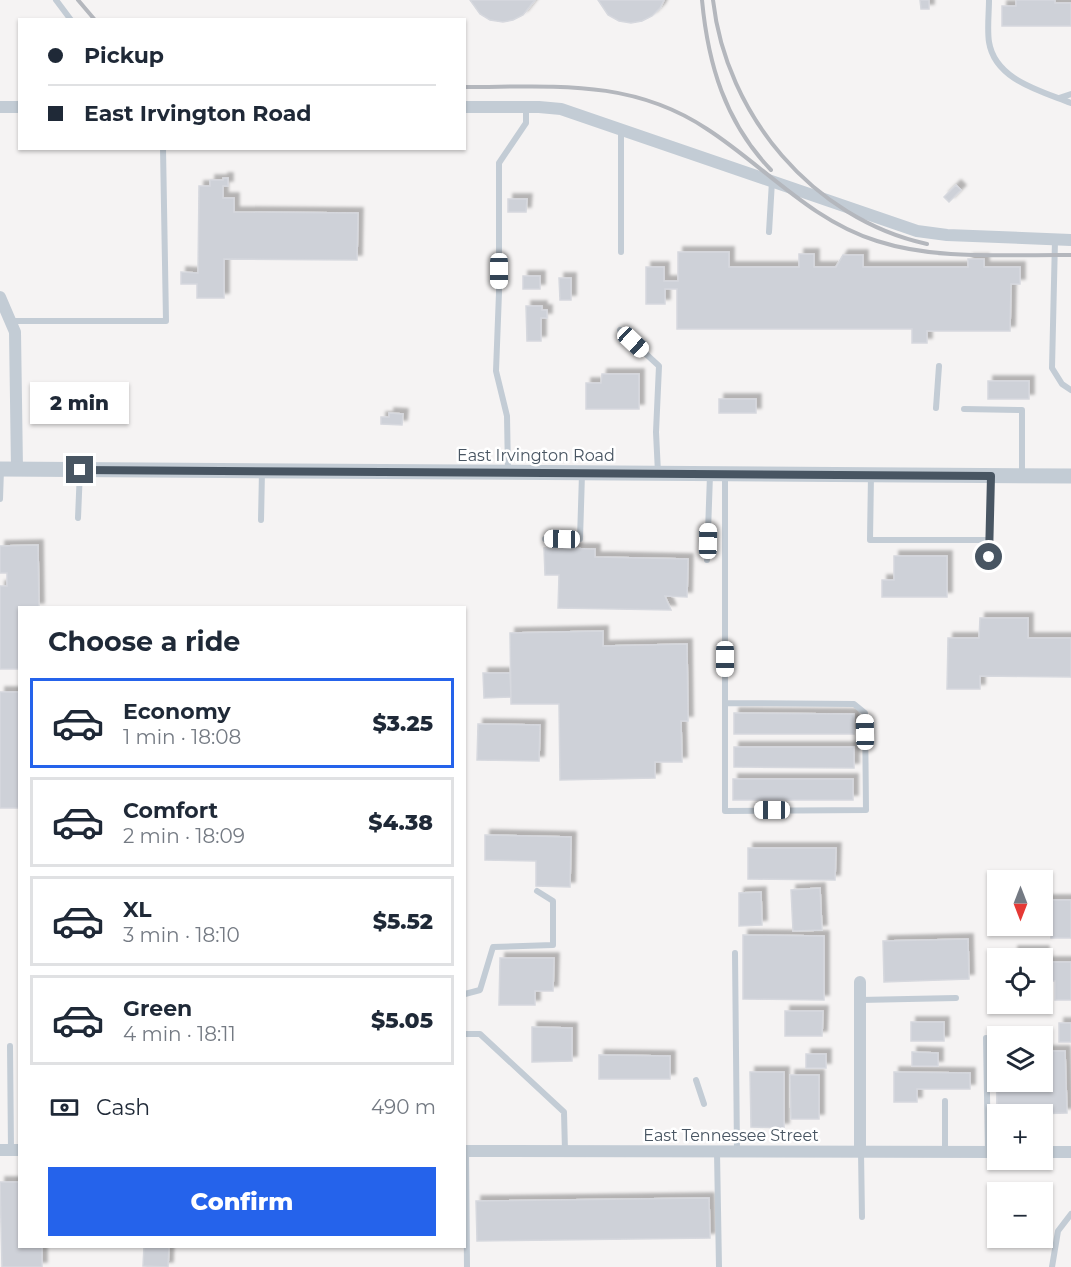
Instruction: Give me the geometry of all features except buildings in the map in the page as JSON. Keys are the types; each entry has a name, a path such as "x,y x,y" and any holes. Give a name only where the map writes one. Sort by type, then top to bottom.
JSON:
{"street":[{"path":"0,107 18,107"},
{"path":"466,107 561,109 917,231 947,235 1071,240"},
{"path":"0,297 15,332 6,469"},
{"name":"East Irvington Road","path":"6,469 1071,476"},
{"path":"860,982 861,1151"},
{"name":"East Tennessee Street","path":"466,1151 987,1152"},
{"path":"1053,1152 1071,1152"}],"lane":[{"path":"56,0 70,18"},
{"path":"990,0 989,42 1001,66 1014,78 1030,87 1071,103"},
{"path":"1059,98 1071,94"},
{"path":"508,472 507,416 496,371 499,292 499,163 526,123 526,107"},
{"path":"621,130 621,252"},
{"path":"10,321 166,321 163,150"},
{"path":"769,232 772,181"},
{"path":"1055,239 1052,368 1062,384 1071,390"},
{"path":"620,330 659,366 656,432 658,474"},
{"path":"936,408 939,366"},
{"path":"964,409 1022,410 1022,476"},
{"path":"0,499 6,469"},
{"path":"78,518 80,470"},
{"path":"261,520 262,471"},
{"path":"545,539 580,539 582,473"},
{"path":"707,560 718,474"},
{"path":"718,474 725,703 725,811 866,810 865,713 854,704 725,703"},
{"path":"871,475 870,540 989,540"},
{"path":"989,557 991,476"},
{"path":"466,994 480,990 493,947 553,945 553,901 537,891"},
{"path":"735,954 737,1151"},
{"path":"860,1000 956,998"},
{"path":"466,1034 480,1034 564,1112 565,1151"},
{"path":"986,1038 990,1104"},
{"path":"10,1046 10,1150"},
{"path":"696,1080 704,1104"},
{"path":"945,1101 945,1152"},
{"path":"717,1151 719,1267"},
{"path":"861,1151 862,1217"},
{"path":"466,1209 467,1267"},
{"path":"1052,1267 1058,1231 1071,1214"}],"railway":[{"path":"78,0 93,18"},
{"path":"702,0 709,47 722,91 742,132 771,170"},
{"path":"713,0 721,42 736,83 756,121 782,156 813,186 847,212 886,231 927,244"},
{"path":"466,87 529,86 590,89 620,93 649,101 678,113 707,129 830,220 877,241 949,254 1071,255"}],"route":[{"path":"80,470 991,476 989,557"}]}
